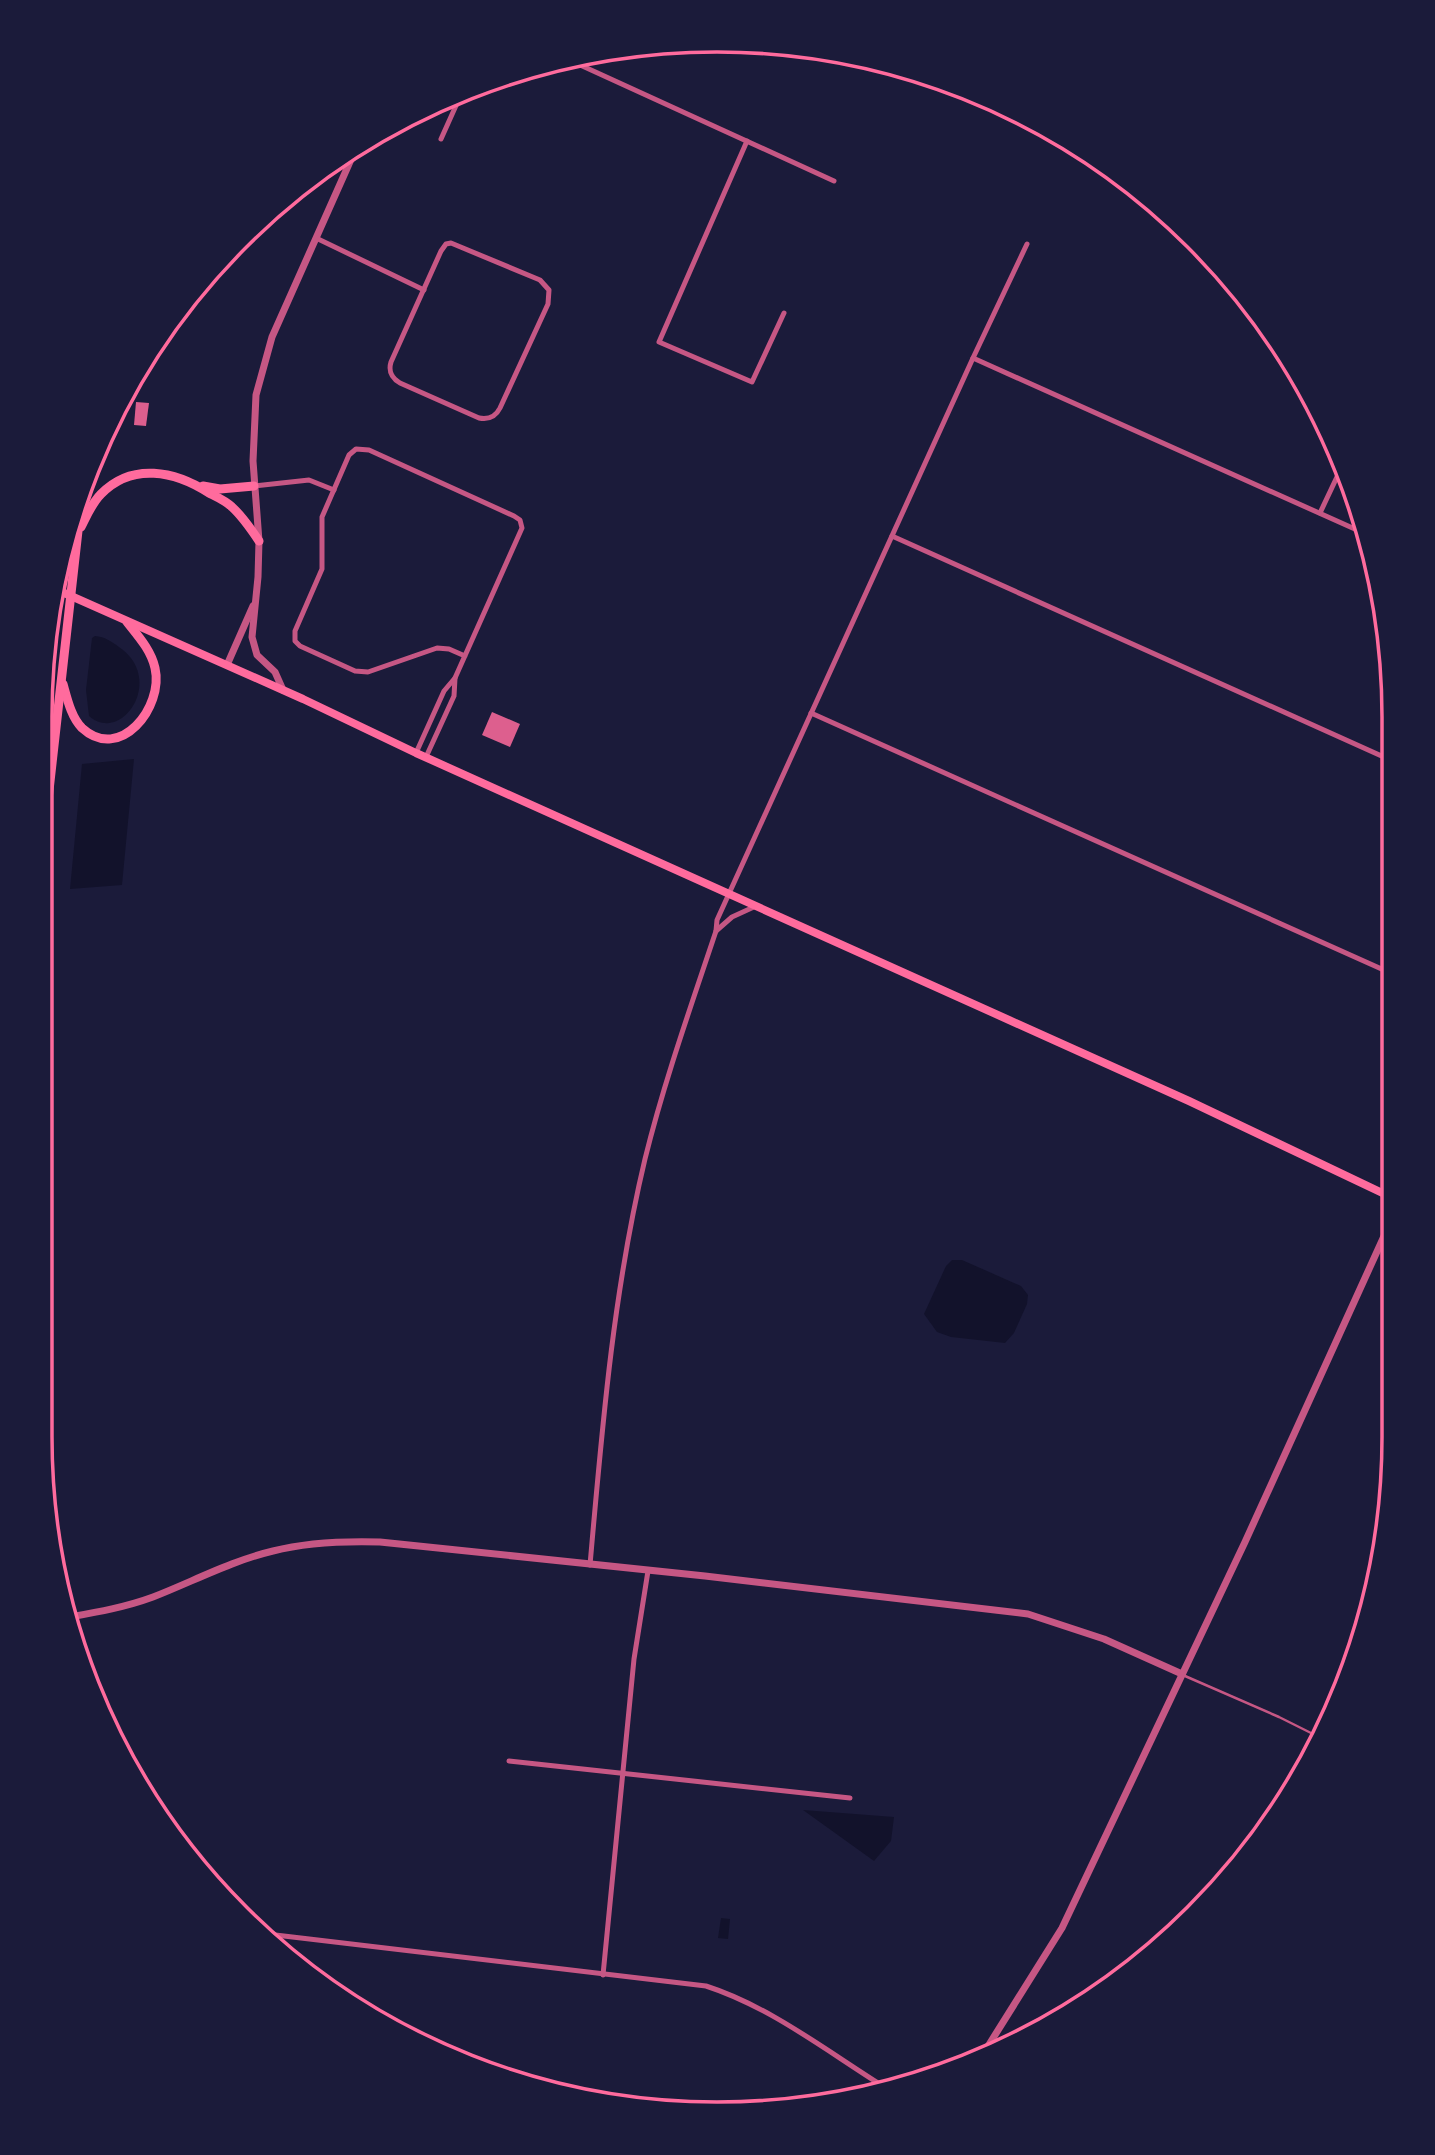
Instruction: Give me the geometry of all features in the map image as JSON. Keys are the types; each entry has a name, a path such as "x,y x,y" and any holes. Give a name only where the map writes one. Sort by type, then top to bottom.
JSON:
{"highway":[{"path":"80,531 92,504 102,493 131,475 161,472 198,486 230,505 259,541"},
{"path":"198,486 220,489 254,486"},
{"path":"52,767 78,536"},
{"path":"62,681 69,706 77,721 89,733 114,737 138,725 146,716 155,693 155,669 146,648 127,622"}],"main road":[{"path":"64,593 1189,1101 1382,1193"}],"street":[{"path":"583,66 834,181"},
{"path":"441,139 456,106"},
{"path":"747,141 659,342 752,382 784,313"},
{"path":"283,690 275,671 257,655 253,637 259,541 254,486 253,420 260,375 272,337 349,164"},
{"path":"316,239 424,290"},
{"path":"452,243 540,280 548,287 548,304 500,408 491,418 479,418 400,383 392,376 390,365 424,290 441,251 446,244 452,243"},
{"path":"590,1565 604,1407 626,1253 645,1159 717,920 972,358 1027,244"},
{"path":"972,358 1355,529"},
{"path":"416,753 444,691 455,678 521,533 520,520 361,448 354,450 349,455 322,517 322,569 293,635 296,643 355,671 370,671 437,648 449,649 465,656"},
{"path":"1320,513 1337,477"},
{"path":"254,486 309,480 334,490"},
{"path":"892,536 1382,756"},
{"path":"227,665 256,599"},
{"path":"426,757 453,696 455,678"},
{"path":"811,713 1382,969"},
{"path":"716,930 732,917 756,906"},
{"path":"989,2044 1062,1928 1382,1240"},
{"path":"77,1616 152,1597 228,1564 275,1550 320,1543 380,1542 1028,1615 1104,1639 1182,1674"},
{"path":"603,1975 634,1659 648,1571"},
{"path":"509,1761 850,1798"},
{"path":"277,1935 690,1983 736,1996 878,2083"}],"lane":[{"path":"1182,1674 1313,1734"}],"shaded area":[{"path":"95,636 119,647 133,660 139,675 139,691 134,704 125,715 114,722 102,723 89,716 86,690 92,638"},
{"path":"134,759 122,885 70,889 82,764"},
{"path":"952,1260 962,1260 1021,1286 1028,1295 1027,1304 1014,1333 1005,1343 951,1337 937,1332 924,1314 946,1266"},
{"path":"803,1810 894,1817 891,1841 874,1861"},
{"path":"721,1918 730,1919 728,1939 718,1938"}],"building":[{"path":"136,402 149,403 146,426 134,425"},
{"path":"492,712 520,724 510,747 482,735"}]}
